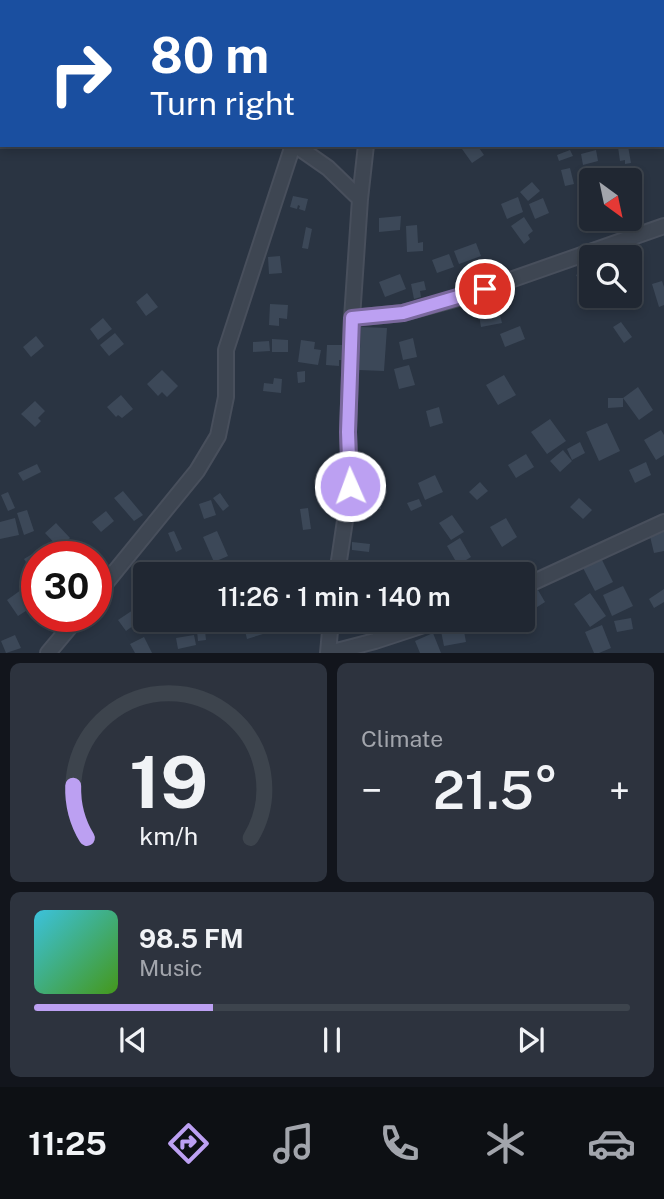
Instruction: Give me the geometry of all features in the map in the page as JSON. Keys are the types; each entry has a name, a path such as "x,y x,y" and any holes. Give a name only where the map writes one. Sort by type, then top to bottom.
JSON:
{"street":[{"path":"112,575 197,471 218,436 226,397 226,350 293,147"},
{"path":"297,147 328,168 360,199"},
{"path":"339,562 350,486 348,432 352,318 366,147"},
{"path":"352,318 403,313 462,297 664,226"},
{"path":"535,581 664,522"},
{"path":"48,653 66,632"},
{"path":"330,632 328,653 402,632"}],"building":[{"path":"478,147 484,155 472,163 462,149"},
{"path":"618,147 628,147 631,163 620,161"},
{"path":"570,150 573,156 559,161 557,155"},
{"path":"596,150 598,161 583,165 581,154"},
{"path":"570,168 574,184 565,186 561,170"},
{"path":"532,182 540,191 528,201 520,192"},
{"path":"293,196 308,199 305,211 299,209 298,205 297,209 290,207"},
{"path":"518,197 523,212 507,219 501,204"},
{"path":"543,198 549,213 535,219 529,204"},
{"path":"401,216 400,230 379,232 379,218"},
{"path":"524,217 533,231 524,244 511,226"},
{"path":"417,225 418,243 423,242 423,251 407,252 406,226"},
{"path":"306,227 312,229 308,249 302,248"},
{"path":"476,243 481,256 459,264 454,251"},
{"path":"449,254 454,267 437,273 432,260"},
{"path":"280,256 282,273 269,274 268,257"},
{"path":"400,274 406,289 385,297 379,282"},
{"path":"424,281 426,290 420,291 421,297 414,299 411,284"},
{"path":"662,281 664,305 659,307 652,284"},
{"path":"147,293 158,307 146,316 136,302"},
{"path":"270,304 288,305 287,319 279,318 279,326 269,325"},
{"path":"499,311 502,323 481,327 479,315"},
{"path":"103,318 112,329 98,340 90,329"},
{"path":"621,322 632,337 624,343 613,327"},
{"path":"520,326 525,339 505,347 500,334"},
{"path":"361,327 387,328 384,371 359,370"},
{"path":"115,333 124,344 109,356 100,345"},
{"path":"36,336 44,346 31,357 23,347"},
{"path":"413,338 417,357 403,360 399,342"},
{"path":"272,339 288,340 288,352 272,352"},
{"path":"301,340 315,342 314,349 321,350 318,365 298,362"},
{"path":"269,341 270,351 253,352 253,342"},
{"path":"327,345 345,345 345,360 339,360 339,366 326,365"},
{"path":"409,365 415,385 399,389 394,369"},
{"path":"162,370 178,386 167,397 162,392 158,396 147,384"},
{"path":"305,371 305,382 298,383 297,372"},
{"path":"504,375 516,395 498,405 486,385"},
{"path":"274,378 282,379 281,393 263,391 264,383 273,384"},
{"path":"638,387 653,410 639,420 623,398"},
{"path":"121,395 133,409 122,418 118,415 116,417 107,407"},
{"path":"608,398 623,398 623,407 608,408"},
{"path":"35,401 45,411 38,418 41,421 35,427 21,414"},
{"path":"439,407 443,423 430,427 426,411"},
{"path":"550,419 566,441 547,454 531,432"},
{"path":"607,423 620,451 599,461 586,432"},
{"path":"661,430 664,435 664,455 656,460 644,440"},
{"path":"580,442 585,453 572,460 567,449"},
{"path":"563,450 572,461 560,472 550,461"},
{"path":"526,454 534,467 516,478 508,465"},
{"path":"646,462 651,475 635,483 629,470"},
{"path":"37,464 41,472 23,481 18,473"},
{"path":"435,475 443,492 425,500 418,483"},
{"path":"480,482 488,491 477,500 469,492"},
{"path":"324,489 340,490 340,498 323,498"},
{"path":"379,489 381,509 368,510 366,490"},
{"path":"123,491 143,515 134,521 114,498"},
{"path":"8,492 15,508 8,511 1,495"},
{"path":"220,493 229,506 223,511 213,498"},
{"path":"579,498 592,510 583,519 570,507"},
{"path":"419,499 422,506 411,511 407,503"},
{"path":"211,500 216,515 204,519 199,504"},
{"path":"308,508 311,529 303,530 300,509"},
{"path":"27,510 34,531 24,535 17,513"},
{"path":"106,511 114,521 101,532 92,522"},
{"path":"452,515 464,532 451,540 439,523"},
{"path":"15,518 19,535 0,539 0,522"},
{"path":"506,518 517,537 502,547 490,527"},
{"path":"56,523 70,538 67,541 52,541 45,533"},
{"path":"664,529 664,551 654,553 649,532"},
{"path":"174,531 182,549 176,552 168,533"},
{"path":"217,531 228,556 214,562 203,537"},
{"path":"460,538 471,557 463,562 456,562 447,546"},
{"path":"352,542 370,544 369,552 352,550"},
{"path":"600,556 613,582 595,591 582,566"},
{"path":"623,586 633,606 612,616 603,595"},
{"path":"664,589 664,602 654,608 649,599"},
{"path":"21,590 21,614 18,616 7,600"},
{"path":"538,590 545,602 535,608 535,592"},
{"path":"590,593 606,616 590,627 574,604"},
{"path":"133,610 133,626 126,631 118,620"},
{"path":"631,618 633,629 617,632 614,621"},
{"path":"602,625 611,648 594,653 585,632"},
{"path":"197,632 205,632 206,640 198,641"},
{"path":"245,632 262,632 263,634 247,639"},
{"path":"441,632 464,632 466,642 444,646"},
{"path":"433,633 441,653 420,653 415,641"},
{"path":"15,635 21,648 6,653 1,641"},
{"path":"194,635 196,645 178,649 176,638"},
{"path":"144,637 152,653 135,653 130,644"}],"route":[{"path":"350,486 348,432 352,318 403,313 485,289"}]}
